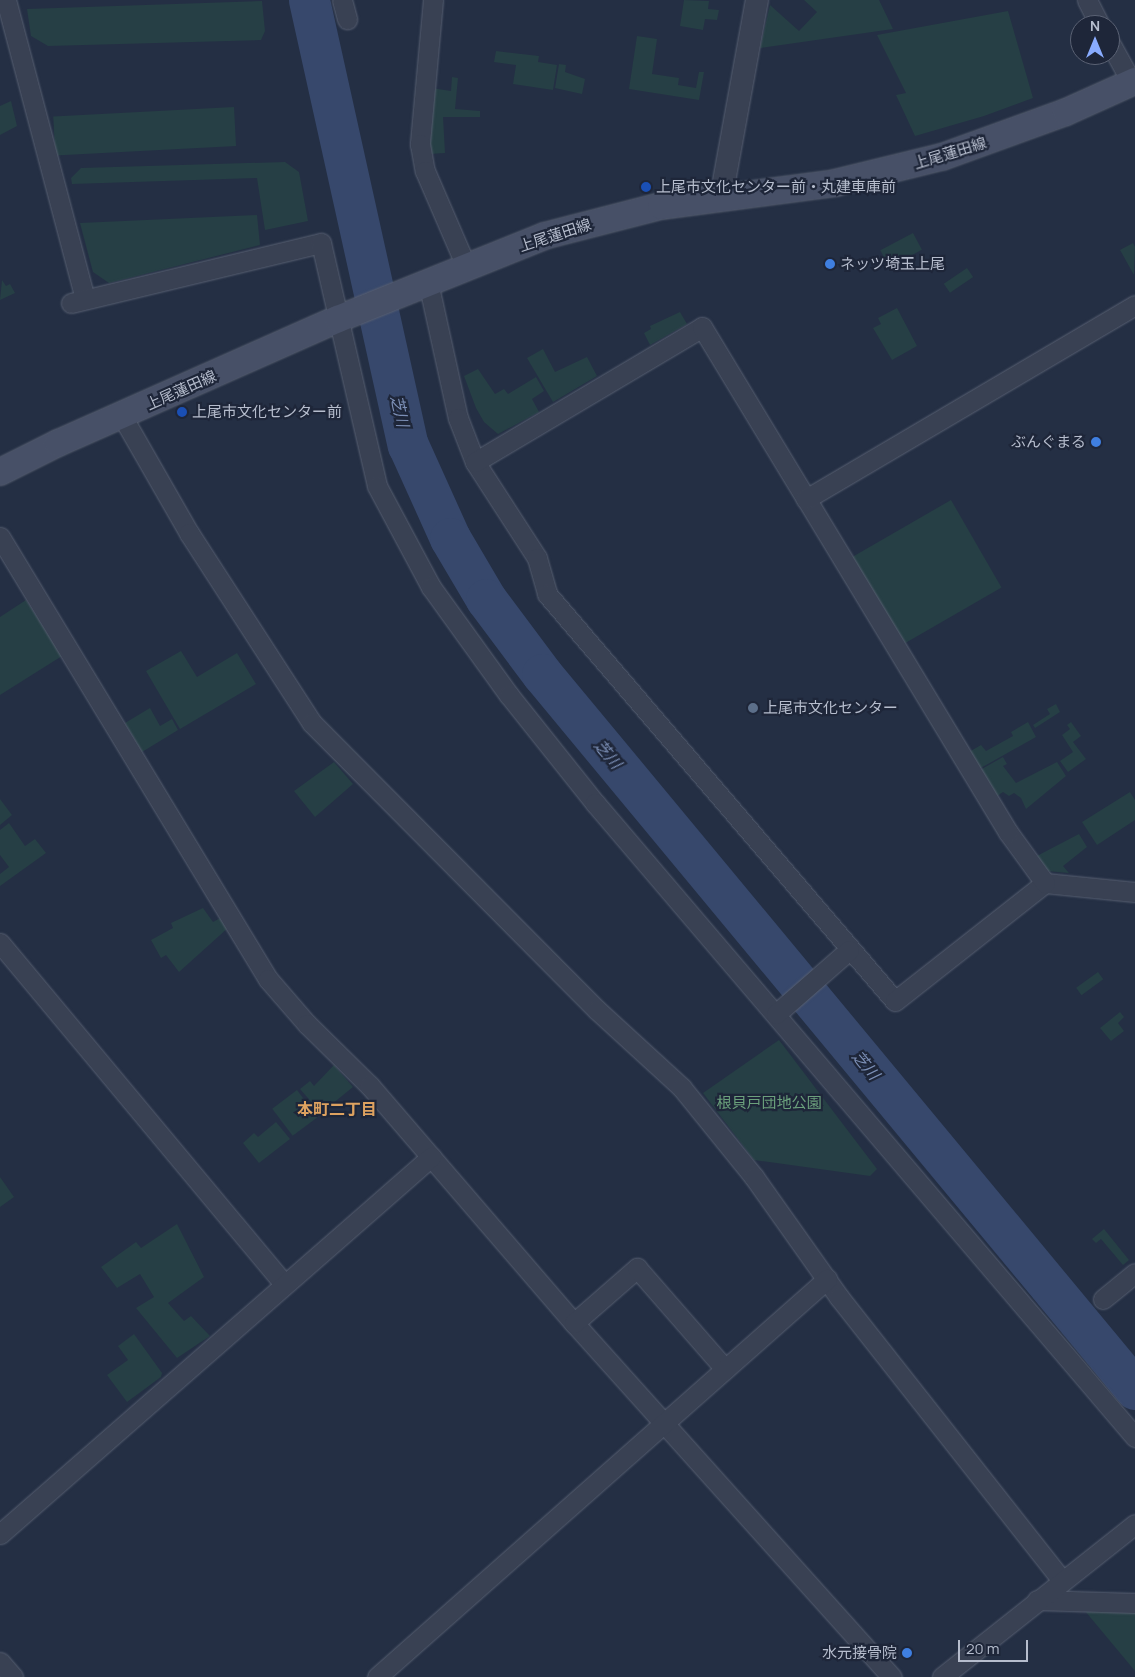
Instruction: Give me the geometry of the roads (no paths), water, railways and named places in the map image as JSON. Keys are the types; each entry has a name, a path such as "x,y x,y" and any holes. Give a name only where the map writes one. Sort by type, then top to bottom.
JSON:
{"main road":[{"name":"上尾蓮田線","path":"0,472 58,443 392,296 544,236 608,218 721,198 835,183 942,157 1066,112 1133,82"}],"street":[{"path":"6,0 78,301 321,243 345,317 377,486 431,587 509,695 595,803 1135,1437"},
{"path":"342,0 347,19"},
{"path":"432,0 420,144 425,171 466,266"},
{"path":"721,198 757,0"},
{"path":"1087,0 1095,15"},
{"path":"1120,60 1133,82"},
{"path":"428,282 458,418 475,462 537,558 547,594 843,956 895,1001 1045,882 1135,892"},
{"path":"806,499 1135,305"},
{"path":"475,462 702,327 1008,832 1045,882"},
{"path":"122,416 195,542 312,723 597,1010 682,1088 754,1176 827,1279 1062,1580"},
{"path":"0,537 268,979 307,1024 370,1086 574,1323 892,1677"},
{"path":"0,943 284,1284"},
{"path":"776,1014 843,956"},
{"path":"0,1534 431,1157"},
{"path":"574,1323 636,1268 725,1369"},
{"path":"1104,1299 1135,1273"},
{"path":"376,1677 827,1279"},
{"path":"942,1677 1135,1524"},
{"path":"1037,1600 1135,1603"},
{"path":"0,1662 13,1677"}],"waterway":[{"name":"芝川","path":"309,0 408,445 450,538 486,599 542,674 1135,1389"}],"place":[{"name":"上尾市文化センター前・丸建車庫前","path":"646,187"},
{"name":"ネッツ埼玉上尾","path":"830,264"},
{"name":"上尾市文化センター前","path":"182,412"},
{"name":"ぶんぐまる","path":"1096,442"},
{"name":"上尾市文化センター","path":"753,708"},
{"name":"水元接骨院","path":"907,1653"}],"district":[{"name":"本町二丁目","path":"337,1109"}],"park label":[{"name":"根貝戸団地公園","path":"769,1103"}]}
